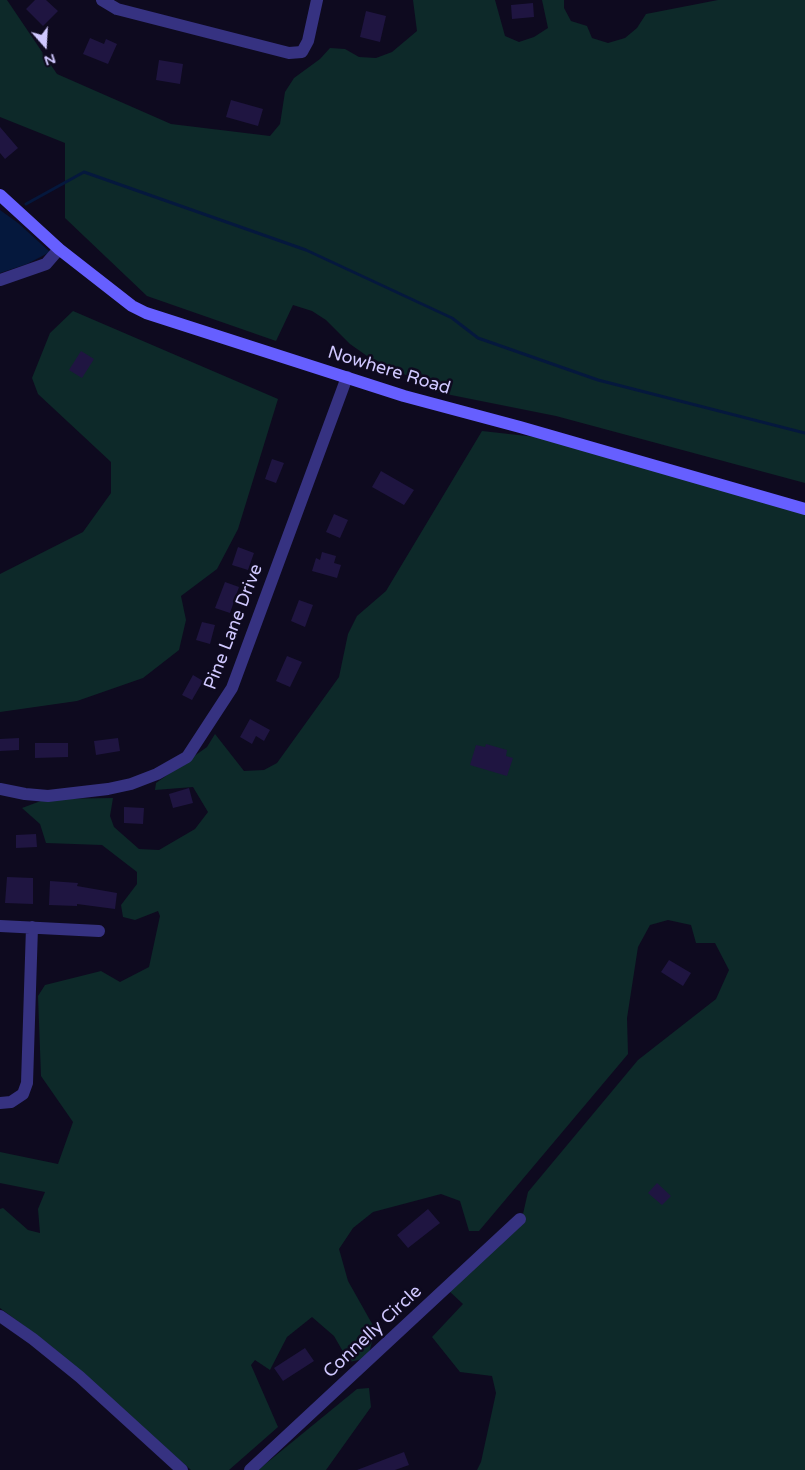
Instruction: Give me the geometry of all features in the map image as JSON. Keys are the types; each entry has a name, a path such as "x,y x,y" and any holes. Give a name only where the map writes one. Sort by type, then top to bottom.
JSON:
{"street":[{"path":"102,0 118,9 288,53 302,52 308,41 317,0"},
{"name":"Nowhere Road","path":"0,195 59,250 132,306 146,312 404,396 511,424 805,509"},
{"path":"0,280 46,264 59,250"},
{"name":"Pine Lane Drive","path":"0,789 48,796 108,789 131,784 157,774 187,757 232,688 347,377"},
{"path":"0,926 99,931"},
{"path":"0,1103 11,1102 22,1094 27,1083 32,927"},
{"name":"Connelly Circle","path":"250,1470 520,1219"},
{"path":"0,1316 33,1339 80,1377 182,1470"}],"green space":[{"path":"0,0 7,0 57,74 171,124 270,136 280,124 285,92 294,78 320,59 330,48 345,49 359,57 376,58 392,52 417,31 413,0 495,0 505,36 519,42 534,37 548,28 542,0 564,0 564,8 571,21 587,26 592,38 608,43 625,38 637,28 646,14 718,0 805,0 805,483 556,416 431,391 422,383 367,356 350,344 326,320 312,311 293,305 276,341 147,296 65,218 65,143 0,117"},
{"path":"73,311 278,399 238,529 217,569 181,596 186,620 179,650 143,678 77,701 0,712 0,574 83,532 111,493 111,462 38,394 32,378 50,333"},
{"path":"482,431 536,437 805,514 805,1470 477,1470 481,1462 496,1393 492,1376 460,1372 432,1337 463,1304 448,1290 520,1227 528,1192 638,1060 716,999 729,970 715,943 696,943 691,925 668,920 650,925 638,947 627,1018 628,1054 479,1231 469,1231 460,1201 441,1194 373,1212 353,1228 339,1249 348,1281 375,1329 368,1358 349,1362 334,1336 312,1317 287,1337 270,1370 255,1360 251,1365 278,1427 229,1470 191,1470 51,1346 0,1308 0,1209 3,1208 28,1230 40,1233 38,1209 45,1192 0,1183 0,1152 58,1164 73,1122 41,1076 38,996 45,985 101,971 120,982 149,967 160,916 158,911 135,920 123,917 121,905 137,884 137,872 102,845 46,843 40,824 22,808 46,799 113,798 110,816 114,827 139,849 159,850 195,829 208,812 193,787 155,790 156,783 207,747 215,734 244,771 264,770 277,763 339,677 348,634 357,616 386,591"},
{"path":"369,1388 371,1407 326,1470 258,1470 357,1389"}],"water":[{"path":"0,210 18,223 50,252 27,264 0,273"}],"building":[{"path":"35,0 46,0 58,11 43,26 26,9"},
{"path":"533,3 534,17 512,19 511,5"},
{"path":"366,11 386,16 380,42 360,37"},
{"path":"90,38 104,44 106,39 117,44 108,64 83,54"},
{"path":"159,60 183,64 180,84 156,80"},
{"path":"231,100 263,109 258,126 226,117"},
{"path":"0,127 18,148 5,159 0,153"},
{"path":"81,351 94,359 82,378 69,370"},
{"path":"272,459 284,463 276,483 265,479"},
{"path":"381,471 414,490 404,505 372,487"},
{"path":"334,514 348,520 340,538 326,532"},
{"path":"238,547 254,553 248,570 232,565"},
{"path":"322,552 336,556 334,563 341,565 337,578 312,571 316,558 320,560"},
{"path":"225,582 239,587 230,613 215,608"},
{"path":"299,600 313,605 305,627 291,621"},
{"path":"202,622 215,625 210,644 196,640"},
{"path":"287,656 302,662 290,687 276,681"},
{"path":"193,675 203,681 192,700 182,695"},
{"path":"250,719 270,730 264,741 256,736 252,744 240,737"},
{"path":"19,738 19,750 0,751 0,739"},
{"path":"118,738 120,751 96,755 94,741"},
{"path":"35,743 68,743 68,757 35,758"},
{"path":"486,744 507,750 506,756 513,758 507,776 470,765 476,745 485,747"},
{"path":"189,788 193,803 173,808 169,794"},
{"path":"124,807 144,808 143,824 124,823"},
{"path":"36,834 37,847 16,848 16,835"},
{"path":"7,877 33,878 33,904 5,903"},
{"path":"50,881 78,883 77,886 117,893 115,909 77,904 77,906 49,905"},
{"path":"669,960 691,973 683,986 661,972"},
{"path":"657,1183 671,1196 662,1205 648,1193"},
{"path":"428,1209 440,1223 408,1248 397,1235"},
{"path":"305,1348 314,1361 283,1381 274,1368"},
{"path":"404,1452 409,1465 395,1470 357,1470"}],"waterway":[{"path":"26,204 84,172 306,250 452,318 478,338 598,380 805,433"}]}
